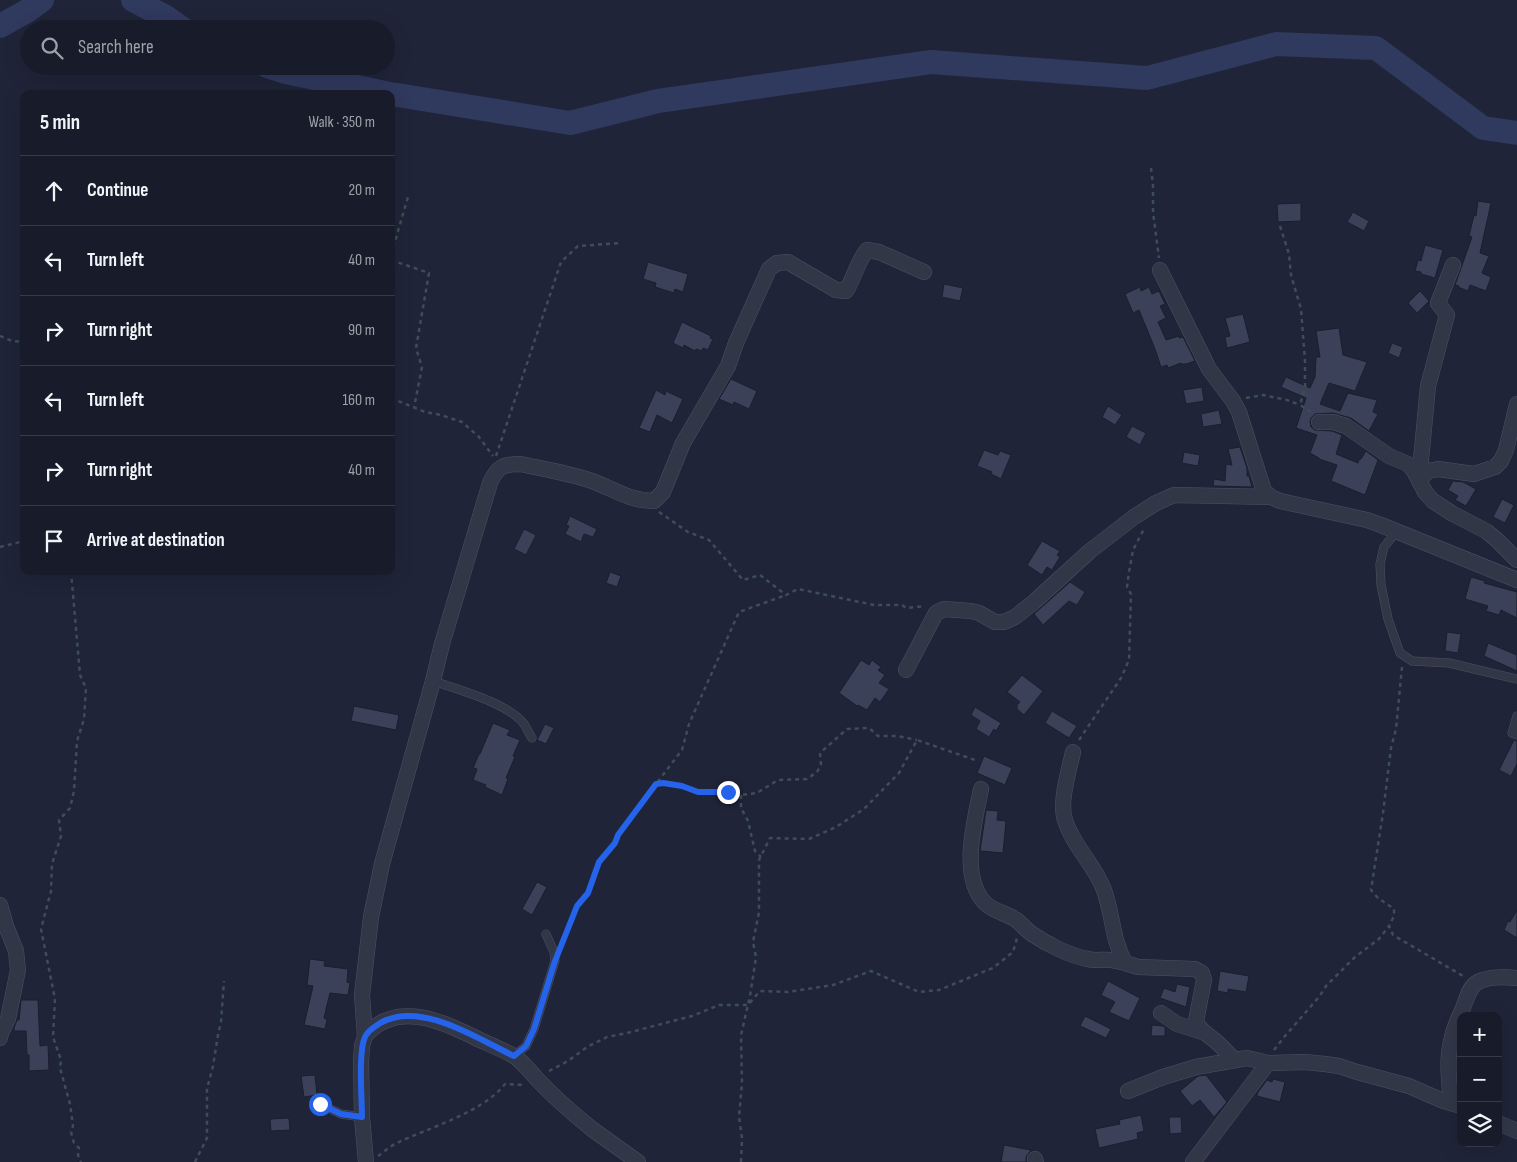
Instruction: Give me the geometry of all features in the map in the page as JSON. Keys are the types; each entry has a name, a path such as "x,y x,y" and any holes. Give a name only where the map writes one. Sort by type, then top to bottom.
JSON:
{"street":[{"path":"372,1159 362,1117 361,1061 365,1036 362,995 371,917 382,864 408,766 434,681 442,644 494,474 500,467 509,464 520,464 590,481 628,498 654,501 663,492 683,443 728,366 736,343 769,269 777,262 788,262 836,290 846,291 859,260 867,250 879,252 924,272"},
{"path":"1419,481 1428,386 1447,315 1438,303 1453,265"},
{"path":"1160,270 1209,369 1239,412 1264,491 1280,501 1367,520 1517,580"},
{"path":"1419,481 1428,471 1438,469 1474,474 1495,466 1501,461 1506,450 1517,404"},
{"path":"1318,422 1333,422 1346,426 1389,456 1408,464 1414,470 1425,492 1433,501 1486,531 1517,560"},
{"path":"906,670 936,613 944,609 971,611 979,613 995,622 1004,622 1015,617 1090,551 1134,517 1156,503 1174,496 1271,497"},
{"path":"1073,752 1064,799 1064,819 1104,889 1119,952 1125,963"},
{"path":"981,789 972,834 970,857 971,874 977,892 984,902 1015,920 1032,934 1065,952 1079,957 1090,960 1110,960 1138,967 1195,969 1202,973 1204,980 1196,1021 1202,1032"},
{"path":"0,905 16,950 18,970 8,1019 0,1038"},
{"path":"1456,1104 1449,1080 1449,1049 1452,1035 1469,994 1475,984 1489,979 1517,978"},
{"path":"1161,1013 1177,1024 1202,1032 1212,1038 1235,1060"},
{"path":"365,1036 388,1019 408,1016 422,1017 455,1028 514,1056 593,1129 638,1162"},
{"path":"1128,1092 1163,1077 1196,1067 1247,1058 1268,1064 1305,1062 1339,1066 1409,1086 1441,1100 1456,1104"},
{"path":"1193,1162 1268,1064"},
{"path":"1502,1124 1517,1130"}],"lane":[{"path":"1397,531 1384,547 1380,564 1381,585 1388,619 1400,653 1412,661 1449,664 1517,679"},
{"path":"434,681 467,692 506,709 524,724 532,738"},
{"path":"1517,716 1512,733 1517,735"},
{"path":"514,1056 526,1046 534,1029 555,961 554,952 546,934"},
{"path":"320,1104 341,1114 362,1117"}],"path":[{"path":"1151,168 1154,185 1152,212 1160,270"},
{"path":"395,241 408,197"},
{"path":"1280,226 1289,254 1291,275 1301,309 1305,388 1300,405"},
{"path":"395,400 414,408 462,422 479,437 495,460 561,262 578,246 621,243"},
{"path":"395,261 430,273 416,348 422,368 414,408"},
{"path":"0,336 12,341 20,342"},
{"path":"1232,400 1263,396 1287,400 1300,405 1314,414 1318,422"},
{"path":"654,501 658,511 688,532 708,540 743,580 760,575 786,595"},
{"path":"1073,752 1080,738 1121,678 1129,660 1131,594 1127,587 1133,550 1145,526"},
{"path":"0,547 20,542"},
{"path":"71,575 80,675 86,688 84,719 78,741 74,791 70,808 59,820 61,836 52,864 51,890 41,929 55,999 53,1037 61,1060 60,1068 74,1126 71,1132 74,1143 79,1148 80,1162"},
{"path":"555,961 577,906 588,893 599,862 615,843 618,835 682,750 689,724 740,612 798,589 874,605 902,605 906,608 928,606 944,609"},
{"path":"1268,1064 1275,1048 1319,997 1326,986 1355,957 1379,939 1394,916 1394,909 1378,898 1372,890 1390,748 1396,729 1402,666 1400,653"},
{"path":"656,784 663,783 682,786 698,792 741,794 758,793 778,780 807,779 817,772 821,765 820,753 847,729 869,728 878,736 896,736 917,740 975,760"},
{"path":"741,1162 742,1138 739,1117 742,1083 741,1035 756,957 753,942 760,912 758,860 770,838 809,839 836,827 864,808 899,773 917,740"},
{"path":"741,794 742,808 748,820 755,851 761,857"},
{"path":"372,1159 395,1144 471,1111 498,1093 505,1084 527,1085 568,1061 587,1047 607,1037 692,1016 719,1005 748,1005 760,991 788,992 833,985 871,971 919,992 939,990 994,968 1012,952 1022,925"},
{"path":"1389,926 1393,935 1475,984"},
{"path":"195,1162 207,1138 207,1089 221,1022 224,981"}],"building":[{"path":"1478,201 1491,203 1480,253 1489,256 1482,273 1491,277 1486,291 1470,285 1468,291 1455,285 1472,237 1469,236 1474,215 1476,216"},
{"path":"1301,203 1301,221 1278,222 1277,204"},
{"path":"1353,212 1369,221 1364,231 1347,222"},
{"path":"1425,245 1443,250 1435,278 1415,271 1418,260 1421,261"},
{"path":"648,262 688,274 683,292 675,289 674,293 655,287 656,283 643,279"},
{"path":"944,284 963,288 960,301 942,297"},
{"path":"1140,287 1141,291 1149,287 1152,294 1159,291 1165,304 1160,306 1166,318 1158,322 1166,340 1179,336 1179,338 1183,337 1195,361 1186,364 1181,363 1168,368 1167,365 1161,367 1139,310 1133,313 1125,294"},
{"path":"1420,291 1429,301 1417,313 1408,303"},
{"path":"1243,314 1250,342 1227,348 1225,337 1230,336 1225,318"},
{"path":"682,322 711,336 710,338 713,339 708,350 703,348 702,351 696,349 695,351 684,345 683,348 673,343"},
{"path":"1339,328 1343,355 1367,362 1355,391 1329,383 1320,404 1340,411 1348,393 1377,400 1373,412 1378,414 1369,431 1351,418 1333,413 1315,414 1310,422 1311,427 1315,430 1332,431 1342,435 1336,454 1358,463 1366,451 1378,460 1365,495 1331,481 1337,465 1319,459 1310,453 1317,435 1296,428 1306,398 1281,387 1286,377 1310,388 1315,377 1316,357 1320,357 1316,331"},
{"path":"1392,343 1403,347 1399,358 1388,353"},
{"path":"731,379 757,391 749,409 734,402 733,405 719,399"},
{"path":"1202,387 1204,401 1186,404 1183,390"},
{"path":"656,390 665,395 666,391 683,399 672,423 657,415 650,432 639,428"},
{"path":"1108,406 1122,415 1115,425 1102,417"},
{"path":"1219,410 1222,424 1203,427 1201,414"},
{"path":"1132,426 1146,433 1140,445 1126,437"},
{"path":"1240,447 1247,468 1247,476 1249,476 1252,487 1213,486 1214,479 1225,481 1226,464 1232,465 1228,449"},
{"path":"984,450 998,455 1000,451 1011,455 1001,479 991,474 992,472 977,466"},
{"path":"1184,452 1200,455 1198,466 1182,463"},
{"path":"1453,481 1463,482 1476,489 1466,506 1455,500 1458,496 1448,490"},
{"path":"1502,499 1514,505 1505,523 1493,517"},
{"path":"570,516 597,529 593,537 584,534 581,542 565,534 569,526 566,525"},
{"path":"524,529 536,535 526,555 514,549"},
{"path":"1042,541 1060,551 1057,555 1060,557 1052,570 1047,567 1042,575 1027,565"},
{"path":"610,572 621,576 617,587 606,583"},
{"path":"1471,577 1485,581 1484,583 1517,592 1517,618 1501,610 1499,615 1486,611 1488,606 1465,599"},
{"path":"1070,582 1085,592 1077,605 1069,601 1043,625 1034,614"},
{"path":"1447,632 1461,634 1458,653 1445,651"},
{"path":"1488,643 1517,655 1517,671 1484,656"},
{"path":"861,660 869,665 872,660 881,667 878,670 885,675 879,683 889,689 880,702 875,698 867,710 857,706 839,693"},
{"path":"1022,675 1043,691 1024,715 1017,709 1017,705 1020,702 1007,692"},
{"path":"354,706 399,715 396,730 351,721"},
{"path":"975,707 1001,723 989,737 976,729 980,721 971,715"},
{"path":"1052,711 1077,726 1069,738 1045,723"},
{"path":"493,723 510,730 507,735 520,740 513,756 515,757 506,778 508,779 502,795 485,787 486,785 473,780 477,769 473,768"},
{"path":"545,724 554,728 546,744 537,740"},
{"path":"1514,740 1517,741 1517,764 1511,776 1499,770"},
{"path":"984,756 1012,768 1005,785 977,773"},
{"path":"986,810 998,811 997,820 1006,821 1003,853 980,851"},
{"path":"537,882 547,887 532,915 522,909"},
{"path":"1517,910 1517,938 1504,930 1508,921 1510,922"},
{"path":"310,959 325,961 324,966 348,969 347,982 350,983 348,995 330,993 324,1018 327,1019 325,1029 304,1025 313,986 307,985"},
{"path":"1220,971 1249,976 1246,992 1228,989 1228,993 1217,991"},
{"path":"1108,981 1140,998 1129,1021 1109,1012 1115,1002 1101,995"},
{"path":"1177,984 1190,987 1186,1007 1160,998 1164,988 1175,992"},
{"path":"21,1000 38,1000 40,1046 48,1045 49,1070 29,1071 26,1031 14,1031 17,1020 19,1020"},
{"path":"1085,1016 1111,1029 1106,1038 1080,1026"},
{"path":"1152,1025 1165,1027 1165,1036 1151,1036"},
{"path":"315,1075 317,1095 304,1097 301,1076"},
{"path":"1206,1075 1227,1102 1214,1117 1200,1100 1192,1106 1180,1091 1198,1076"},
{"path":"1273,1079 1285,1082 1280,1102 1257,1096 1267,1080 1272,1082"},
{"path":"1141,1115 1144,1131 1137,1133 1138,1139 1099,1148 1095,1129 1120,1124 1119,1120"},
{"path":"1169,1117 1181,1117 1182,1133 1170,1134"},
{"path":"289,1118 290,1130 271,1131 270,1119"},
{"path":"1004,1145 1031,1150 1026,1157 1026,1162 1001,1162"}],"waterway":[{"path":"0,26 42,0"},
{"path":"133,0 170,20"},
{"path":"395,95 570,123 658,101 931,62 1147,78 1276,44 1376,48 1483,128 1517,133"},
{"path":"300,75 371,90"}],"route":[{"path":"320,1104 341,1114 362,1117 362,1046 365,1036 378,1024 388,1019 408,1016 422,1017 455,1028 514,1056 522,1051 534,1029 555,961 577,906 588,893 599,862 615,843 618,835 656,784 663,783 682,786 698,792 728,792"}]}
